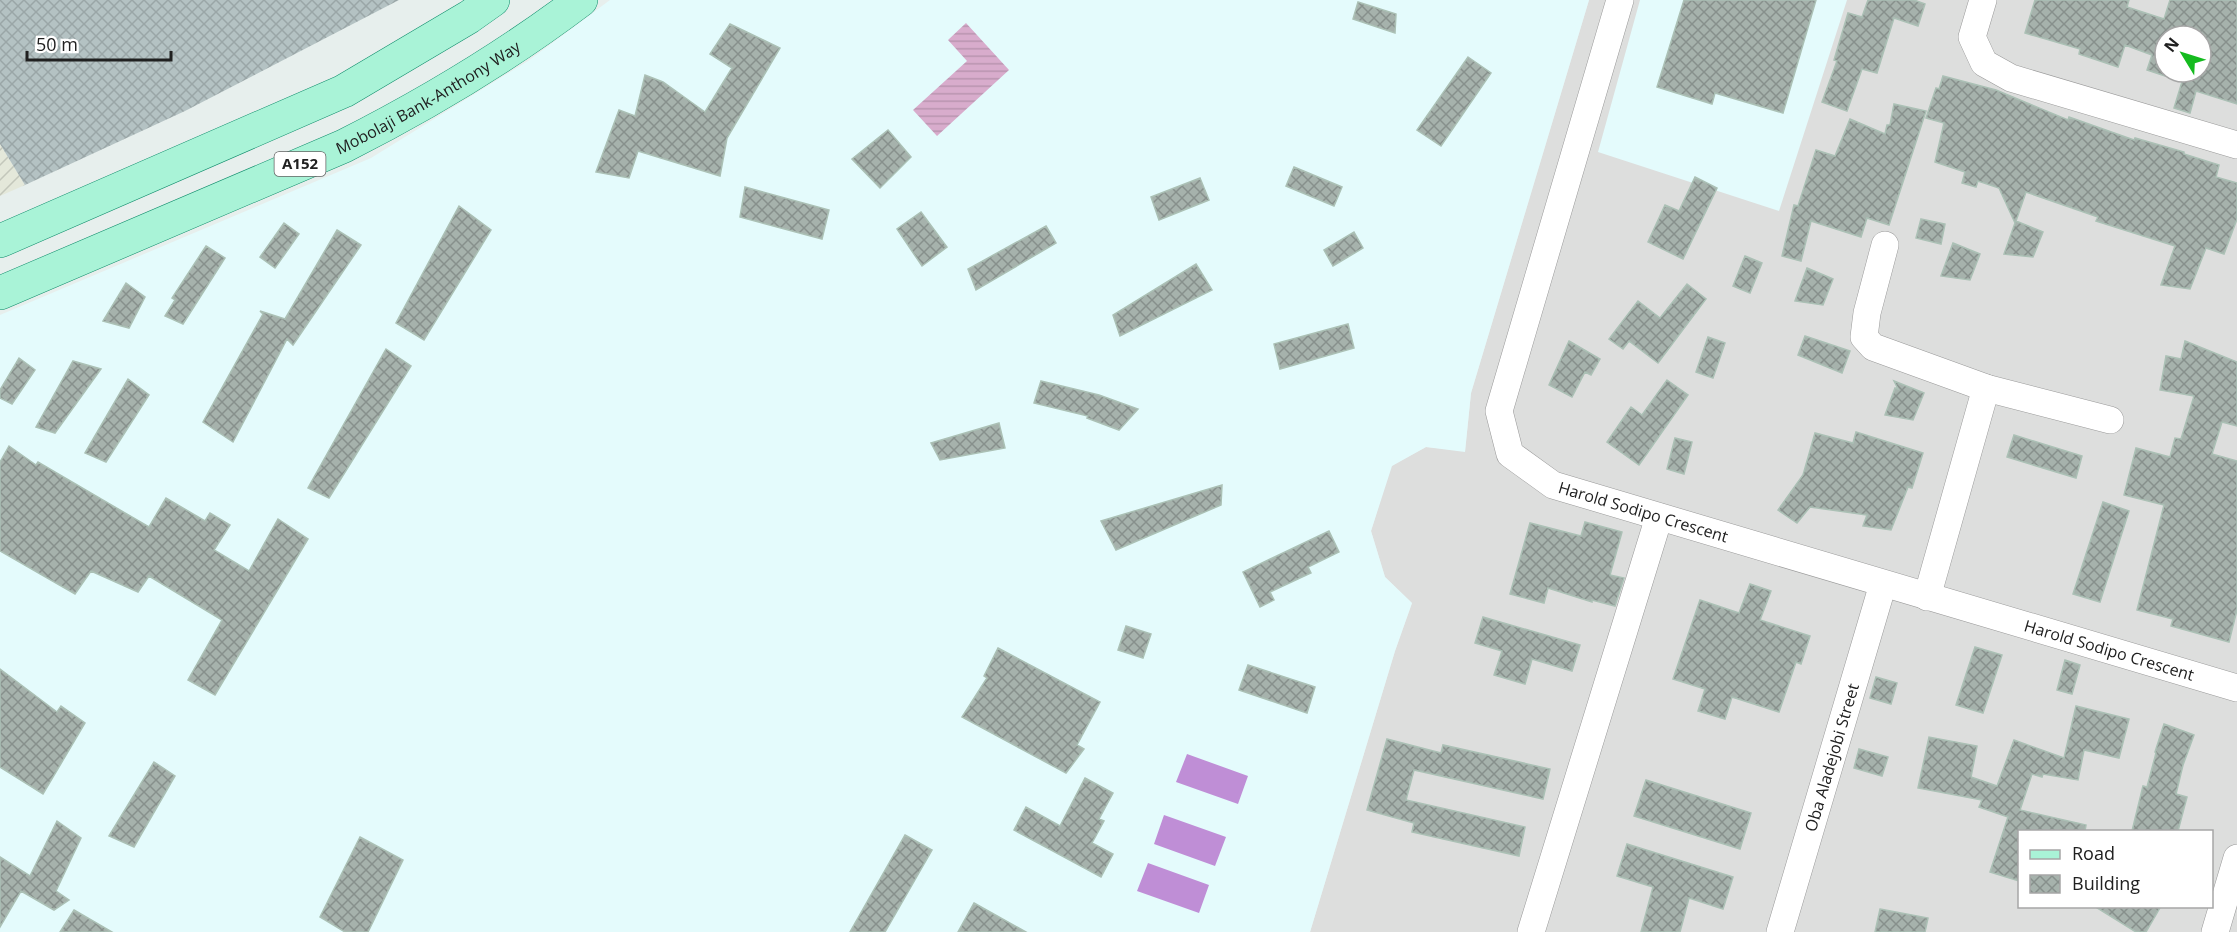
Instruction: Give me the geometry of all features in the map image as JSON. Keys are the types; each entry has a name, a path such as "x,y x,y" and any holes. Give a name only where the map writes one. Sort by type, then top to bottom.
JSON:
{"main road":[{"path":"0,241 344,91 469,17 493,0"},
{"name":"Mobolaji Bank-Anthony Way","path":"0,293 365,135 444,92 581,0"}],"street":[{"name":"Harold Sodipo Crescent","path":"1620,0 1498,411 1510,454 1553,485 2237,688"},
{"path":"1983,0 1972,37 1984,63 2011,78 2237,145"},
{"path":"1885,245 1867,313 1864,336 1872,347 1986,388 2110,420"},
{"path":"1927,597 1986,388"},
{"path":"1532,932 1659,517"},
{"name":"Oba Aladejobi Street","path":"1780,932 1883,584"},
{"path":"2215,932 2237,858"}],"shaded area":[{"path":"0,0 399,0 185,111 25,185 0,144"},
{"path":"610,0 1589,0 1471,393 1465,452 1426,447 1392,466 1371,531 1385,577 1412,603 1395,651 1310,932 0,932 0,315 371,158 528,61"},
{"path":"1589,0 2237,0 2237,932 1310,932 1395,651 1412,603 1385,577 1371,531 1391,466 1426,447 1465,451 1471,393"},
{"path":"1640,0 1847,0 1779,211 1598,152"},
{"path":"966,23 1009,70 937,136 913,110 967,61 948,40"},
{"path":"0,144 25,185 0,196"},
{"path":"1187,754 1248,776 1238,804 1176,782"},
{"path":"1164,815 1226,837 1215,866 1154,844"},
{"path":"1148,863 1209,885 1199,913 1137,891"}],"building":[{"path":"1684,0 1816,0 1783,113 1715,93 1712,104 1657,87"},
{"path":"1868,0 1914,0 1925,4 1918,26 1894,18 1877,73 1862,69 1847,111 1822,102 1837,61 1834,60 1848,13 1862,17"},
{"path":"2035,0 2129,0 2127,7 2164,19 2170,0 2237,0 2237,104 2196,91 2190,113 2174,108 2181,84 2213,84 2213,24 2153,24 2153,72 2147,70 2152,55 2125,45 2118,67 2079,54 2080,49 2025,33"},
{"path":"1358,2 1396,14 1395,33 1353,19"},
{"path":"730,24 780,48 727,138 720,176 638,151 629,178 596,172 619,110 635,116 645,75 663,82 705,112 732,68 710,54"},
{"path":"1468,57 1491,73 1441,146 1417,130"},
{"path":"1943,76 1996,90 2068,120 2069,117 2134,140 2135,138 2184,152 2184,154 2219,165 2216,177 2237,183 2237,219 2224,254 2206,248 2190,289 2161,285 2175,246 2096,221 2098,217 2026,192 2016,221 2043,232 2033,257 2004,254 2015,223 1999,188 1978,181 1976,187 1962,183 1965,172 1935,162 1944,123 1926,118 1936,88 1939,89"},
{"path":"1894,104 1926,111 1889,225 1867,218 1861,237 1811,221 1801,261 1782,256 1794,205 1798,206 1816,150 1835,156 1850,119 1885,134 1887,125 1890,125"},
{"path":"888,130 911,157 880,188 852,159"},
{"path":"1294,167 1342,187 1334,206 1286,186"},
{"path":"1695,177 1717,188 1683,259 1648,242 1665,205 1679,211"},
{"path":"1200,178 1209,200 1159,220 1151,197"},
{"path":"745,187 829,210 822,239 740,217"},
{"path":"459,206 491,230 424,340 396,323"},
{"path":"921,212 947,247 922,266 897,229"},
{"path":"1921,219 1945,224 1941,244 1916,238"},
{"path":"284,223 299,234 275,268 260,257"},
{"path":"1046,226 1056,243 976,290 968,269"},
{"path":"337,230 361,245 293,345 287,339 233,442 203,422 263,314 260,311 285,319"},
{"path":"1354,232 1363,248 1333,266 1324,250"},
{"path":"1953,243 1980,254 1970,280 1941,276"},
{"path":"206,246 225,258 183,324 165,316 175,300 172,298"},
{"path":"1745,256 1762,263 1750,293 1733,286"},
{"path":"1196,264 1212,290 1120,336 1113,315"},
{"path":"1807,268 1833,279 1823,305 1795,301"},
{"path":"126,283 145,297 129,328 103,321"},
{"path":"1687,284 1706,299 1658,363 1629,341 1623,349 1609,339 1638,301 1660,318"},
{"path":"1348,324 1354,348 1280,369 1274,344"},
{"path":"1805,336 1850,351 1842,373 1798,355"},
{"path":"1708,337 1725,343 1713,378 1696,372"},
{"path":"1569,341 1600,359 1591,375 1585,372 1572,397 1549,385"},
{"path":"2185,341 2237,362 2237,426 2222,422 2212,454 2237,461 2237,610 2229,642 2171,626 2173,619 2137,610 2164,505 2124,495 2136,448 2170,457 2175,438 2181,439 2194,396 2160,390 2166,356 2181,359"},
{"path":"386,349 411,366 329,498 308,488"},
{"path":"19,358 35,370 12,404 0,398 0,390"},
{"path":"73,361 101,369 55,433 36,427"},
{"path":"128,379 149,395 106,462 85,453"},
{"path":"1667,380 1688,395 1639,465 1607,442 1631,407 1642,415"},
{"path":"1041,381 1099,395 1138,409 1119,430 1087,418 1088,416 1034,403"},
{"path":"1894,381 1924,393 1913,420 1885,415 1895,388 1898,389"},
{"path":"999,423 1005,448 940,460 931,443"},
{"path":"1856,432 1923,453 1912,488 1908,487 1891,530 1863,526 1867,515 1810,507 1797,523 1778,510 1803,475 1815,433 1853,443"},
{"path":"2014,435 2082,456 2076,478 2007,457"},
{"path":"1675,438 1692,442 1684,474 1667,469"},
{"path":"9,446 36,465 38,462 149,527 166,498 205,521 210,513 230,525 214,550 249,571 278,519 308,539 215,695 188,680 222,620 149,576 138,592 91,571 75,594 0,551 0,462"},
{"path":"1222,485 1221,505 1116,550 1101,521"},
{"path":"2103,502 2129,511 2100,602 2073,594"},
{"path":"1585,522 1622,532 1610,575 1624,578 1615,606 1592,600 1592,602 1548,588 1544,603 1510,594 1530,523 1581,536"},
{"path":"1329,531 1339,552 1308,567 1311,573 1270,592 1274,600 1260,607 1243,572"},
{"path":"1750,584 1771,591 1760,620 1810,636 1801,664 1796,662 1779,712 1732,697 1725,719 1698,711 1705,689 1673,679 1700,600 1739,613"},
{"path":"1483,617 1580,645 1572,671 1532,659 1525,684 1494,675 1502,651 1475,643"},
{"path":"1126,626 1151,634 1143,658 1118,650"},
{"path":"1975,647 2002,655 1983,713 1956,705"},
{"path":"998,648 1100,702 1077,745 1084,749 1066,773 962,717 987,678 984,676"},
{"path":"2065,660 2080,665 2072,694 2057,690"},
{"path":"1248,665 1315,687 1307,713 1239,690"},
{"path":"0,669 57,712 61,706 85,723 43,794 0,767"},
{"path":"1876,677 1897,683 1891,704 1870,698"},
{"path":"2076,706 2129,719 2119,758 2084,750 2078,780 2032,774 2020,810 2086,825 2085,830 2018,830 2018,881 1990,872 2008,817 1979,807 1982,800 1918,788 1929,737 1977,746 1971,777 1997,786 2014,740 2064,758"},
{"path":"2164,724 2194,735 2176,794 2187,797 2178,830 2132,830 2143,786 2147,787"},
{"path":"1387,739 1441,753 1443,745 1550,769 1543,799 1414,770 1406,800 1525,827 1519,856 1412,832 1414,823 1367,810"},
{"path":"1859,749 1888,757 1882,776 1854,768"},
{"path":"154,762 175,776 134,847 109,836"},
{"path":"1085,778 1113,793 1099,819 1104,821 1092,843 1113,854 1101,877 1014,830 1026,807 1060,826"},
{"path":"1646,780 1751,813 1740,849 1634,816"},
{"path":"57,821 81,838 56,891 69,900 54,910 21,891 0,927 0,857 30,876"},
{"path":"905,835 932,850 885,932 850,932"},
{"path":"360,837 403,860 368,932 345,932 320,917"},
{"path":"1627,844 1733,877 1723,909 1689,898 1680,932 1641,932 1653,887 1617,876"},
{"path":"974,903 1026,932 958,932"},
{"path":"2097,908 2160,908 2146,932 2136,932"},
{"path":"1880,909 1928,918 1925,932 1875,932"},
{"path":"74,910 112,932 60,932"}]}
